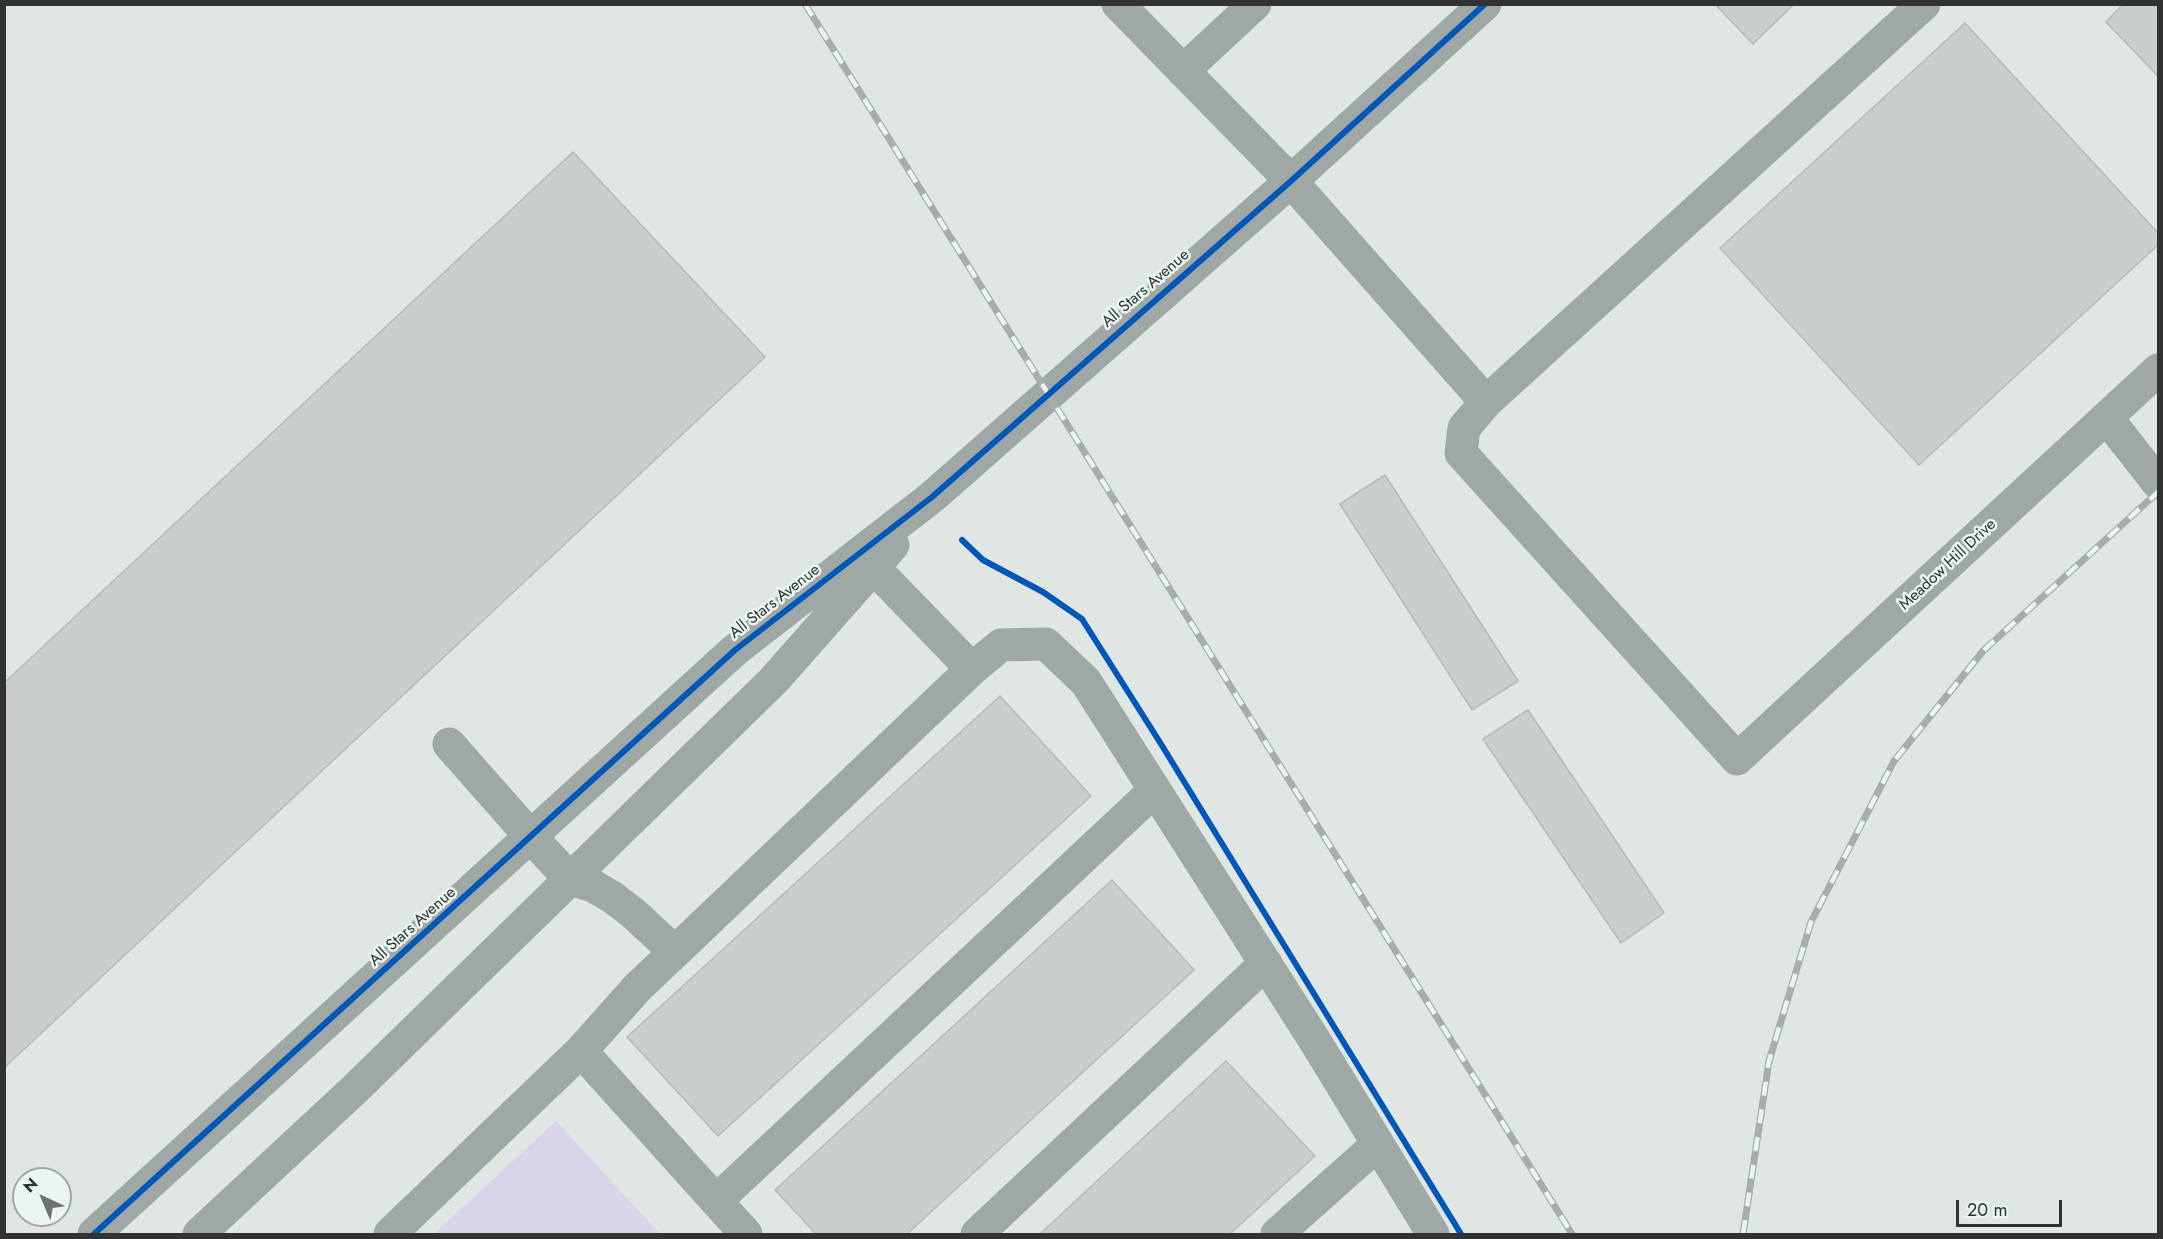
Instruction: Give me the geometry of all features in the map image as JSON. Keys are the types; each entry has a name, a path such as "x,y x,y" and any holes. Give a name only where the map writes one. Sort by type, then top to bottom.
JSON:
{"street":[{"path":"1118,4 1291,181 1486,402 1924,4"},
{"path":"1183,71 1255,4"},
{"name":"All Stars Avenue","path":"94,1234 735,650 932,497 1291,181 1485,4"},
{"name":"Meadow Hill Drive","path":"1486,402 1464,428 1461,453 1737,759 2158,370"},
{"path":"2108,418 2158,483"},
{"name":"All Stars Avenue","path":"199,1234 355,1089 774,681 874,568 932,497"},
{"path":"874,568 972,669"},
{"path":"390,1234 581,1051 637,988 972,669 1001,645 1046,644 1086,682 1266,963 1433,1234"},
{"path":"449,744 570,879 593,886 612,897 675,952"},
{"path":"716,1201 1155,790"},
{"path":"977,1234 1266,963"},
{"path":"581,1051 746,1234"},
{"path":"1277,1234 1378,1144"}],"shaded area":[{"path":"556,1121 660,1234 434,1234 487,1185"}],"building":[{"path":"1715,4 1794,4 1753,44"},
{"path":"2123,4 2158,4 2158,76 2106,22"},
{"path":"1965,23 2158,233 2158,245 1919,465 1720,248"},
{"path":"573,152 765,357 4,1068 4,683"},
{"path":"1385,475 1518,681 1472,710 1340,504"},
{"path":"1000,696 1091,796 718,1136 627,1037"},
{"path":"1528,710 1664,913 1621,943 1483,739"},
{"path":"1112,880 1194,970 907,1234 816,1234 775,1190"},
{"path":"1226,1061 1315,1156 1230,1234 1040,1234"}],"railway":[{"path":"805,4 1572,1234"},
{"path":"1743,1234 1769,1061 1811,922 1894,761 1983,651 2158,492"}],"cycle path":[{"path":"94,1234 735,650 932,497 1291,181 1485,4"},
{"path":"962,540 983,560 1043,592 1082,619 1461,1234"}]}
